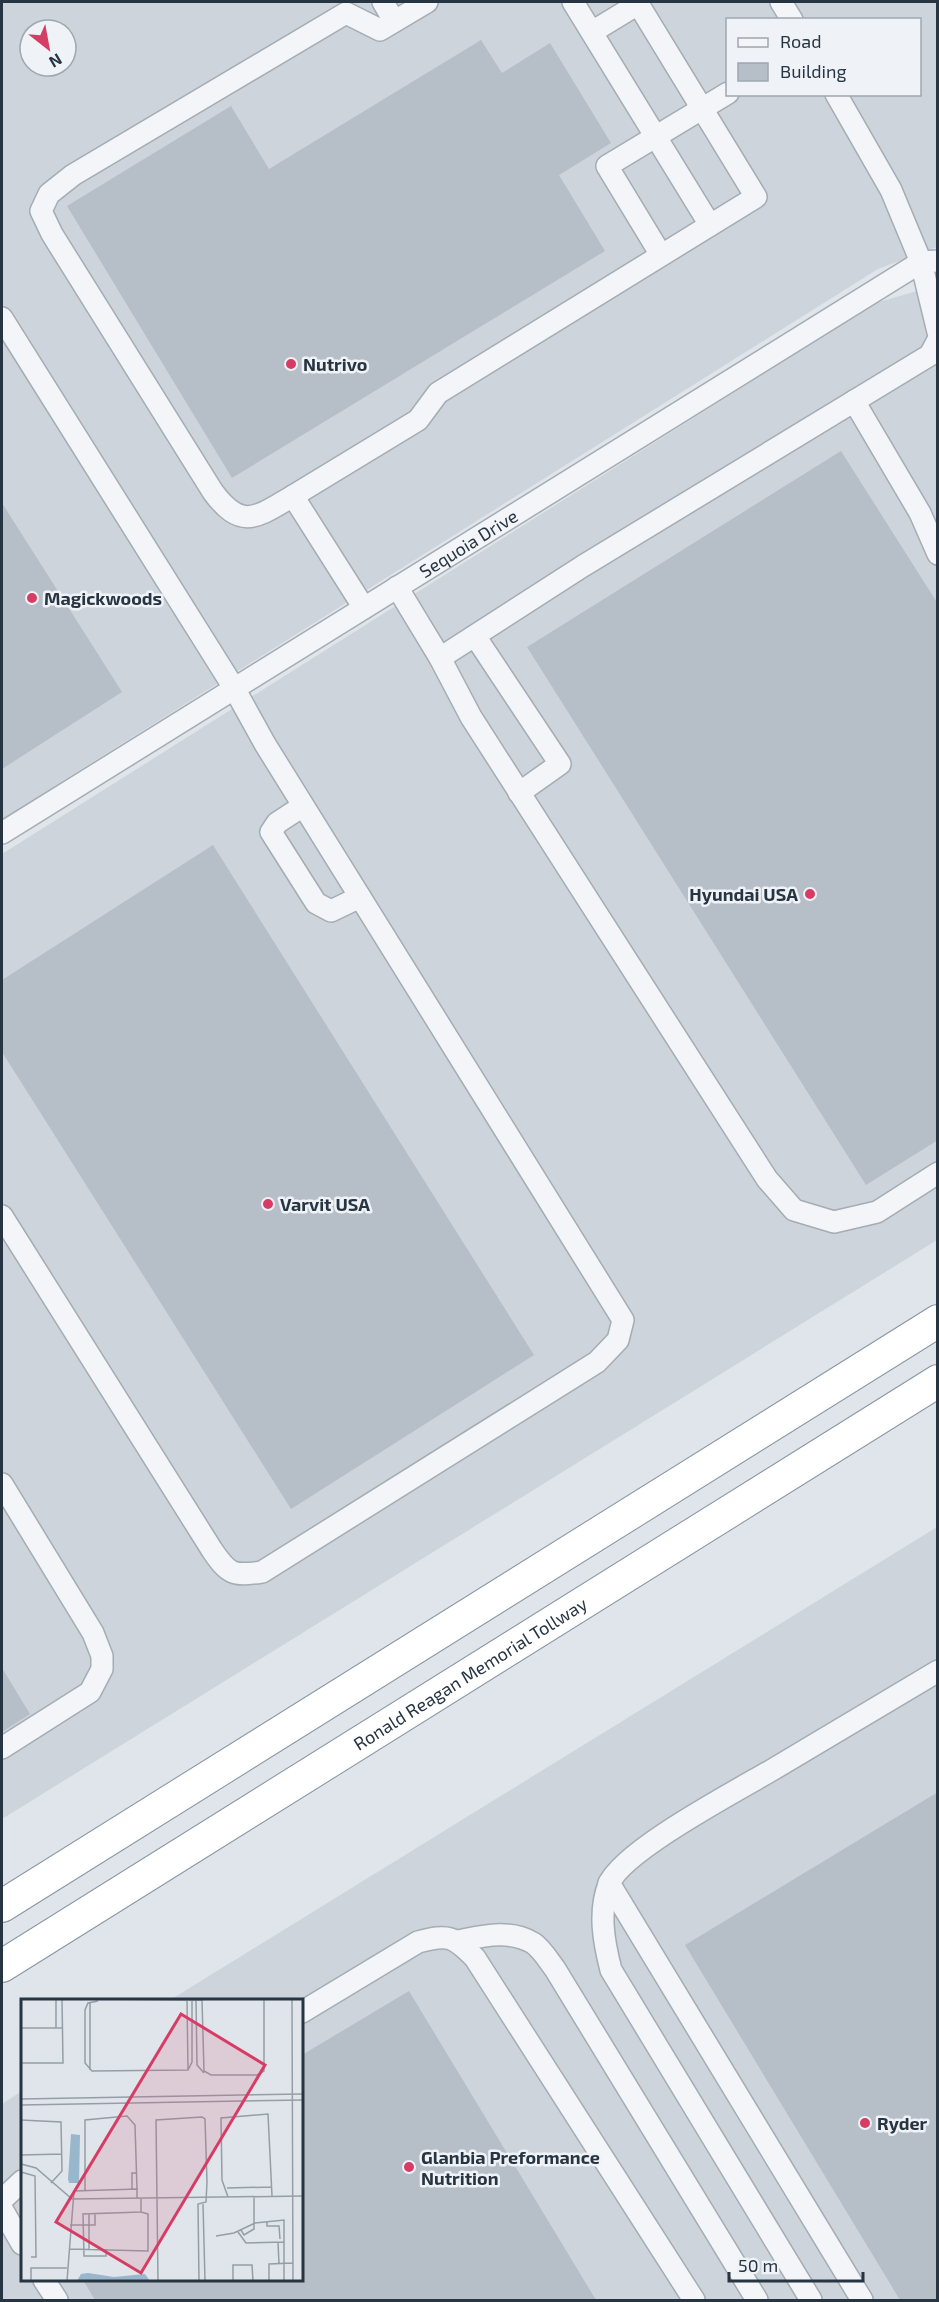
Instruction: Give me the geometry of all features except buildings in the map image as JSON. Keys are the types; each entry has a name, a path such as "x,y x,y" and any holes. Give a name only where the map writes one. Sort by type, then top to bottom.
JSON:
{"highway":[{"path":"2,1905 938,1321"},
{"name":"Ronald Reagan Memorial Tollway","path":"2,1966 938,1381"}],"street":[{"path":"383,2 394,21"},
{"path":"427,2 380,30 346,13 73,175 49,194 41,211 65,254 207,482 226,510 243,518 265,512 418,420 438,393 756,197 638,3 592,32"},
{"path":"573,2 710,225"},
{"path":"781,2 791,18"},
{"path":"661,255 607,166 726,94"},
{"path":"837,96 929,261 938,332"},
{"name":"Sequoia Drive","path":"2,833 397,587 929,261"},
{"path":"2,318 234,688 303,806 623,1320 618,1340 597,1362 262,1572 240,1575 224,1568 212,1550 2,1216"},
{"path":"440,658 583,566 930,354 938,340"},
{"path":"854,401 920,513 938,554"},
{"path":"293,496 364,608"},
{"path":"397,587 440,658 471,717 519,793 767,1179 794,1210 834,1222 877,1212 938,1173"},
{"path":"475,636 560,764 519,793"},
{"path":"303,806 277,823 271,832 283,854 316,903 331,910 360,897"},
{"path":"2,1484 93,1633 102,1656 102,1670 90,1692 2,1748"},
{"path":"811,2301 611,1970 603,1938 604,1905 609,1883 626,1863 672,1829 938,1671"},
{"path":"609,1883 862,2301"},
{"path":"303,2011 418,1942 437,1937 458,1941 487,1935 510,1934 534,1944 555,1969 757,2301"},
{"path":"458,1941 475,1958 694,2301"},
{"path":"2,2200 21,2182"},
{"path":"2,2209 21,2242"},
{"path":"45,2281 57,2301"}],"shaded area":[{"path":"2,2 937,2 937,247 878,269 2,819"},
{"path":"937,285 937,1240 2,1819 2,854 876,303"},
{"path":"937,1527 937,2300 2,2300 2,2104 21,2092 21,2281 303,2281 303,1999 172,1999"}],"place":[{"name":"Nutrivo","path":"291,364"},
{"name":"Magickwoods","path":"32,598"},
{"name":"Hyundai USA","path":"810,894"},
{"name":"Varvit USA","path":"268,1204"},
{"name":"Ryder","path":"865,2123"},
{"name":"Glanbia Preformance Nutrition","path":"409,2167"}]}
